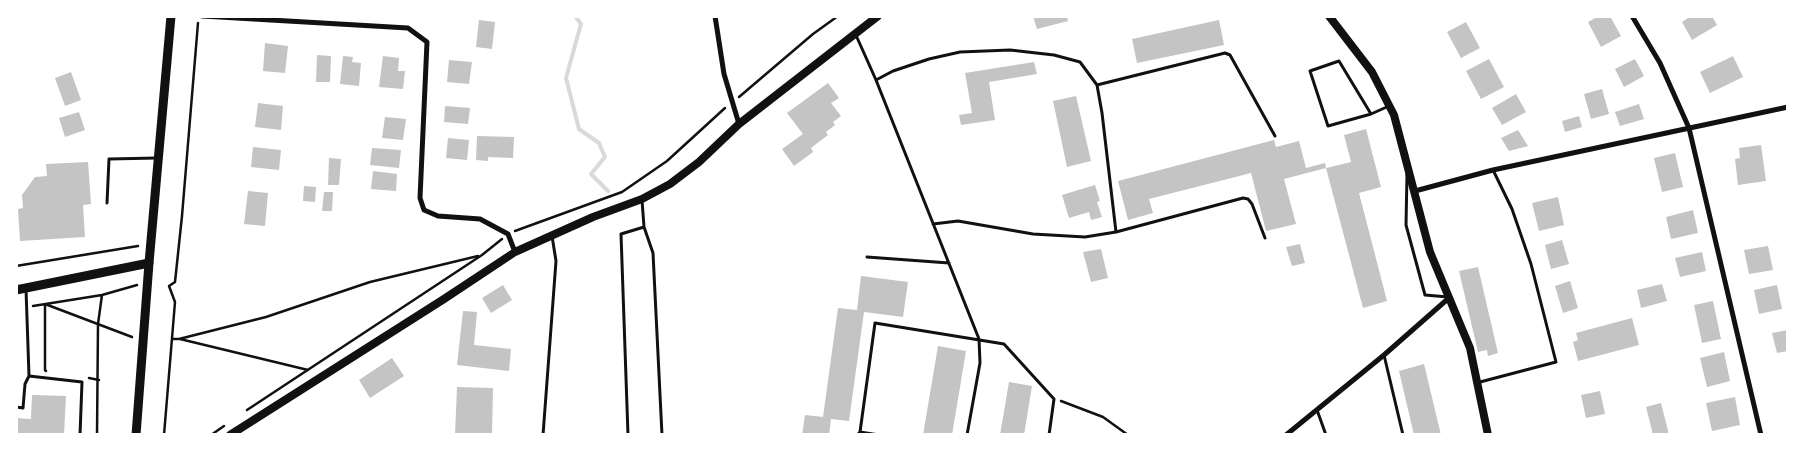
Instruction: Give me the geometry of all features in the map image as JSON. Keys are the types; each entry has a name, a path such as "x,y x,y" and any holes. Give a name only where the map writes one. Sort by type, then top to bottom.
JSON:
{"main road":[{"path":"136,435 171,16"},
{"path":"21,289 149,263"}],"street":[{"path":"200,16 408,28 427,42 420,198 424,210 438,216 480,219 508,234 515,252"},
{"path":"715,16 724,74 738,124"},
{"path":"230,435 515,252 593,217 642,199 670,184 699,162 738,124 878,16"},
{"path":"1329,16 1372,72 1394,115 1430,252 1470,348 1488,435"},
{"path":"1632,16 1660,63 1689,128 1761,435"},
{"path":"1415,192 1493,170 1788,107"},
{"path":"1286,435 1384,355 1450,297"}],"lane":[{"path":"855,33 876,80 979,339 980,363 967,435"},
{"path":"876,80 902,68 960,52 1010,50 1054,55 1080,62 1097,85 1116,232"},
{"path":"1097,85 1225,53 1230,55 1275,136"},
{"path":"1371,114 1340,61 1310,71 1328,126 1371,114 1389,106"},
{"path":"107,203 109,159 158,158"},
{"path":"1407,166 1406,225 1425,294 1450,297"},
{"path":"1480,382 1556,362 1531,264 1512,209 1493,170"},
{"path":"933,224 958,221 1034,234 1085,237 1116,232 1243,198 1252,204 1266,238"},
{"path":"642,199 644,227 654,253 662,435"},
{"path":"628,435 621,234 644,227"},
{"path":"543,435 556,261 552,236"},
{"path":"867,257 949,263"},
{"path":"16,407 23,408 29,376 26,306 21,289"},
{"path":"879,435 859,434 875,323 1004,344 1054,398 1049,435"},
{"path":"1384,355 1403,435"},
{"path":"29,376 82,382 80,435"},
{"path":"1317,410 1326,435"}],"path":[{"path":"164,435 175,302 169,286 175,282 200,16"},
{"path":"243,413 482,255 508,234 622,192 667,161 732,102 813,34 838,16"},
{"path":"16,266 138,246"},
{"path":"179,339 266,317 370,282 482,255"},
{"path":"26,306 102,295 136,285"},
{"path":"98,435 98,324 102,295"},
{"path":"45,304 132,337"},
{"path":"45,304 45,370 54,372"},
{"path":"172,339 179,339 308,370"},
{"path":"81,376 99,380"},
{"path":"1054,398 1103,417 1128,435"},
{"path":"211,435 227,424"}],"building":[{"path":"1033,16 1067,16 1068,21 1037,29"},
{"path":"1599,16 1610,16 1621,36 1601,47 1588,22"},
{"path":"1691,16 1712,16 1717,25 1692,40 1682,22"},
{"path":"479,20 495,22 492,49 476,47"},
{"path":"1219,20 1224,45 1137,63 1132,39"},
{"path":"1466,22 1480,48 1461,58 1447,32"},
{"path":"265,43 288,46 285,73 263,71"},
{"path":"317,55 331,56 330,82 316,82"},
{"path":"343,56 353,57 352,62 361,63 359,86 340,84"},
{"path":"383,56 399,58 398,71 405,71 403,89 379,87"},
{"path":"1733,56 1743,77 1710,93 1700,72"},
{"path":"1489,59 1504,87 1481,99 1466,71"},
{"path":"1635,59 1644,76 1624,87 1615,69"},
{"path":"449,60 472,62 469,84 447,82"},
{"path":"1034,62 1037,74 989,82 995,120 961,125 959,115 972,113 965,73"},
{"path":"71,72 81,100 65,106 55,78"},
{"path":"828,83 839,98 831,103 841,116 833,122 835,125 826,132 828,135 811,148 813,152 794,166 782,149 803,134 787,113"},
{"path":"1602,89 1609,114 1591,119 1584,94"},
{"path":"1516,94 1526,112 1502,125 1492,108"},
{"path":"1076,96 1091,161 1067,167 1053,101"},
{"path":"258,103 283,106 281,130 255,127"},
{"path":"1639,104 1644,119 1620,126 1615,112"},
{"path":"445,106 470,108 468,124 444,122"},
{"path":"79,112 85,130 65,137 59,118"},
{"path":"1579,116 1582,127 1565,132 1562,121"},
{"path":"385,117 406,119 403,140 382,138"},
{"path":"1366,129 1381,187 1359,193 1387,301 1363,308 1326,168 1351,162 1344,135"},
{"path":"1518,130 1528,146 1509,151 1501,138"},
{"path":"477,136 514,137 513,158 488,157 488,161 476,160"},
{"path":"448,138 469,140 467,160 446,158"},
{"path":"1274,140 1276,147 1299,141 1306,168 1325,163 1326,168 1284,179 1296,224 1266,231 1251,173 1149,199 1153,213 1128,220 1118,181"},
{"path":"1761,145 1766,181 1738,185 1735,159 1740,158 1739,148"},
{"path":"253,147 281,150 279,170 251,167"},
{"path":"372,148 401,150 399,168 370,165"},
{"path":"1675,153 1683,187 1662,192 1654,158"},
{"path":"329,158 341,159 339,185 328,185"},
{"path":"88,162 91,204 83,205 85,237 20,241 18,209 23,208 22,195 35,177 47,176 46,164"},
{"path":"373,171 397,174 396,191 371,189"},
{"path":"1095,185 1100,201 1097,202 1102,217 1091,220 1089,212 1069,218 1062,195"},
{"path":"304,186 316,187 315,202 303,201"},
{"path":"248,191 268,193 265,226 244,224"},
{"path":"324,192 333,192 332,211 322,211"},
{"path":"1558,197 1564,225 1539,231 1532,203"},
{"path":"1693,210 1698,233 1671,239 1666,217"},
{"path":"1562,240 1569,264 1551,269 1545,245"},
{"path":"1300,244 1305,263 1292,266 1286,247"},
{"path":"1768,246 1773,270 1749,274 1744,250"},
{"path":"1101,249 1108,278 1091,282 1083,252"},
{"path":"1702,252 1706,271 1680,277 1675,258"},
{"path":"1478,267 1498,353 1488,356 1487,350 1478,352 1459,271"},
{"path":"861,276 908,282 903,317 864,312 849,421 831,419 829,435 802,435 805,415 823,417 838,308 857,310"},
{"path":"1570,281 1578,308 1563,313 1555,286"},
{"path":"1662,284 1667,301 1641,308 1637,290"},
{"path":"503,285 512,300 491,313 482,298"},
{"path":"1777,285 1782,309 1759,314 1754,290"},
{"path":"1713,301 1721,339 1702,343 1694,305"},
{"path":"463,311 477,312 474,345 511,349 509,371 457,365"},
{"path":"1632,318 1639,345 1578,361 1573,342 1578,340 1576,333"},
{"path":"1788,330 1788,351 1777,353 1772,333"},
{"path":"938,346 966,351 952,435 923,435"},
{"path":"1724,352 1730,381 1707,387 1700,358"},
{"path":"392,358 404,376 370,398 359,380"},
{"path":"1424,364 1441,435 1414,435 1399,371"},
{"path":"1009,382 1032,386 1024,435 1000,435"},
{"path":"457,387 493,388 492,435 455,435"},
{"path":"1600,391 1605,414 1586,418 1581,395"},
{"path":"32,395 66,396 64,435 16,435 16,418 31,419"},
{"path":"1735,397 1740,425 1712,431 1706,403"},
{"path":"1661,403 1669,435 1653,435 1646,407"}],"waterway":[{"path":"575,16 581,24 566,78 579,129 599,143 605,157 591,174 608,191"}]}
